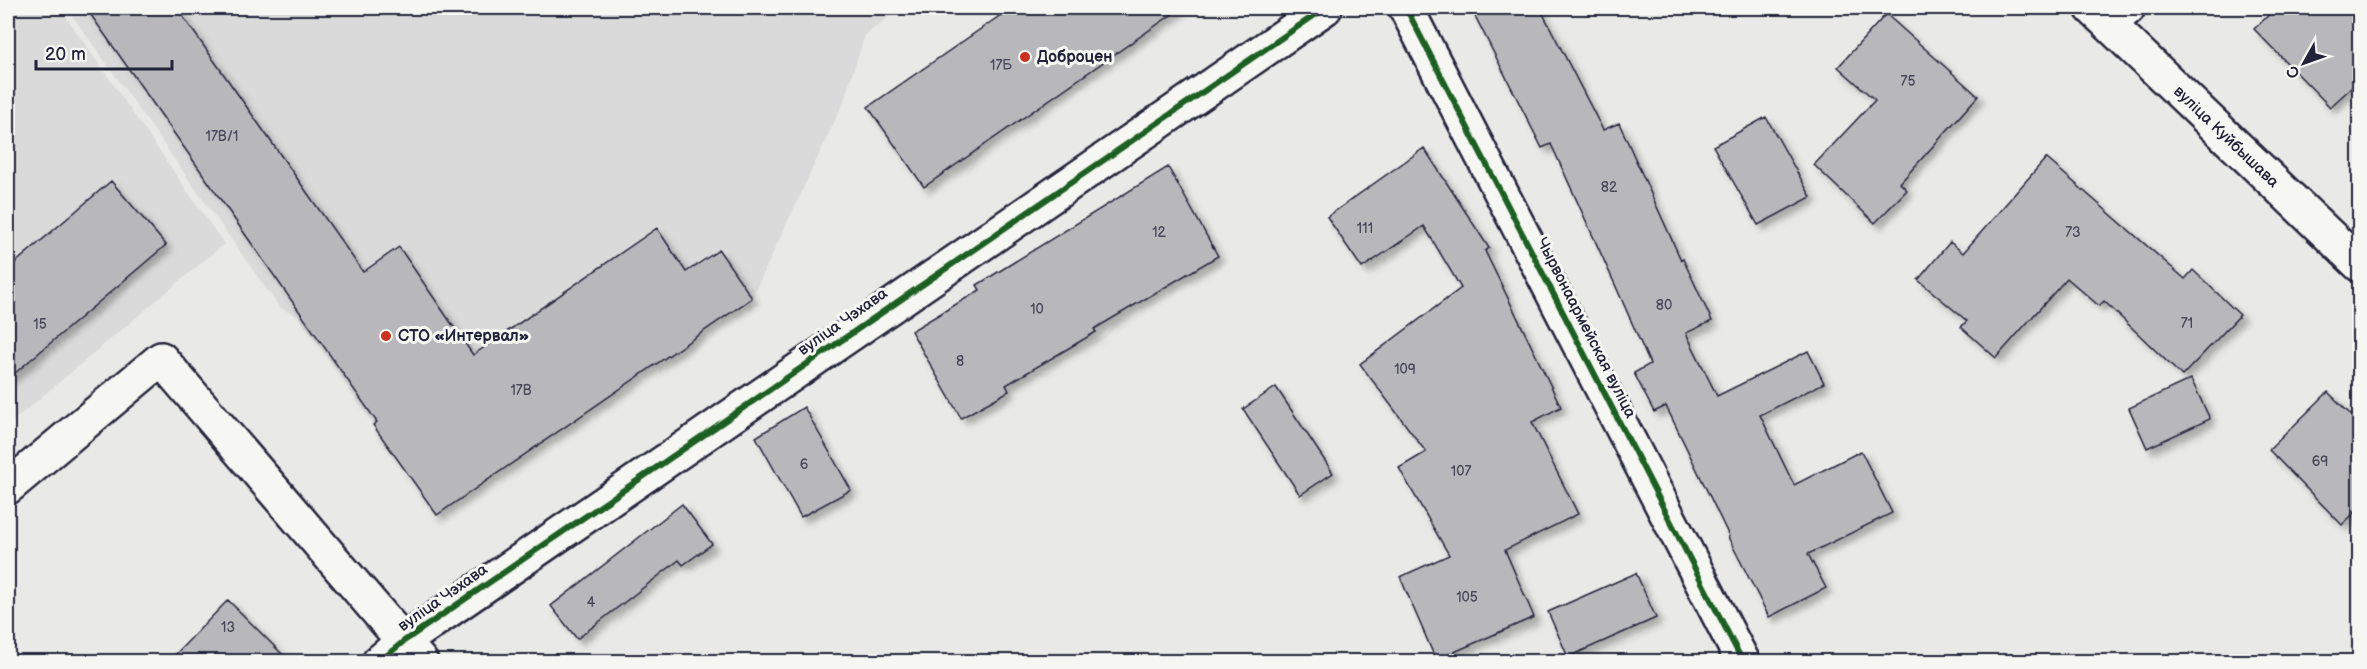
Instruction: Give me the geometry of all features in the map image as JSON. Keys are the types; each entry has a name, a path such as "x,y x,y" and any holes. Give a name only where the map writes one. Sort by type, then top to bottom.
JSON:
{"street":[{"name":"вуліца Чэхава","path":"379,662 413,651 1325,8"},
{"name":"Чырвонаармейская вуліца","path":"1406,8 1743,662"},
{"name":"вуліца Куйбышава","path":"2110,13 2360,265"},
{"path":"8,487 161,359 413,651"}],"shaded area":[{"path":"8,8 60,8 224,244 8,425"},
{"path":"67,8 901,8 865,35 843,103 752,298 437,515 298,316 280,308"}],"building":[{"path":"86,8 177,8 363,272 399,247 473,355 657,228 686,272 719,250 752,298 437,515 373,425 377,422"},
{"name":"Доброцен","path":"1011,8 1181,8 924,187 868,107"},
{"path":"1471,8 1540,8 1603,130 1619,123 1681,260 1683,259 1712,321 1686,333 1717,396 1808,351 1824,383 1760,415 1794,485 1861,451 1892,513 1808,554 1826,588 1769,617 1666,406 1654,412 1634,373 1650,364 1617,289 1551,144 1542,148"},
{"path":"2276,8 2360,8 2360,80 2330,107 2254,29"},
{"path":"1886,14 1978,96 1900,183 1907,190 1875,223 1814,165 1875,100 1838,67"},
{"path":"1766,117 1811,197 1758,225 1713,146"},
{"path":"1424,148 1489,248 1485,251 1561,407 1532,422 1578,514 1505,550 1534,617 1436,660 1400,577 1449,555 1399,468 1426,452 1360,364 1461,288 1424,226 1362,268 1327,217"},
{"path":"2046,158 2185,279 2193,270 2240,315 2182,376 2104,301 2099,306 2067,278 1996,358 1961,327 1967,321 1918,280 1950,242 1963,253"},
{"path":"1168,167 1218,256 1094,329 1096,332 1006,385 1009,391 961,418 911,331 980,290 977,285"},
{"path":"111,181 166,245 8,379 8,269"},
{"path":"2191,379 2210,419 2147,448 2129,408"},
{"path":"1276,387 1333,473 1300,495 1243,409"},
{"path":"2328,392 2360,424 2360,507 2342,525 2269,450"},
{"path":"804,407 851,490 801,517 756,437"},
{"path":"682,504 712,544 683,565 679,560 577,639 551,606"},
{"path":"1636,573 1656,618 1568,657 1548,612"},
{"path":"228,600 290,662 168,662"}],"cycle path":[{"path":"379,662 404,641 1325,8"},
{"path":"1406,8 1743,662"}],"place":[{"name":"Доброцен","path":"1025,57"},
{"name":"СТО «Интервал»","path":"386,336"}]}
